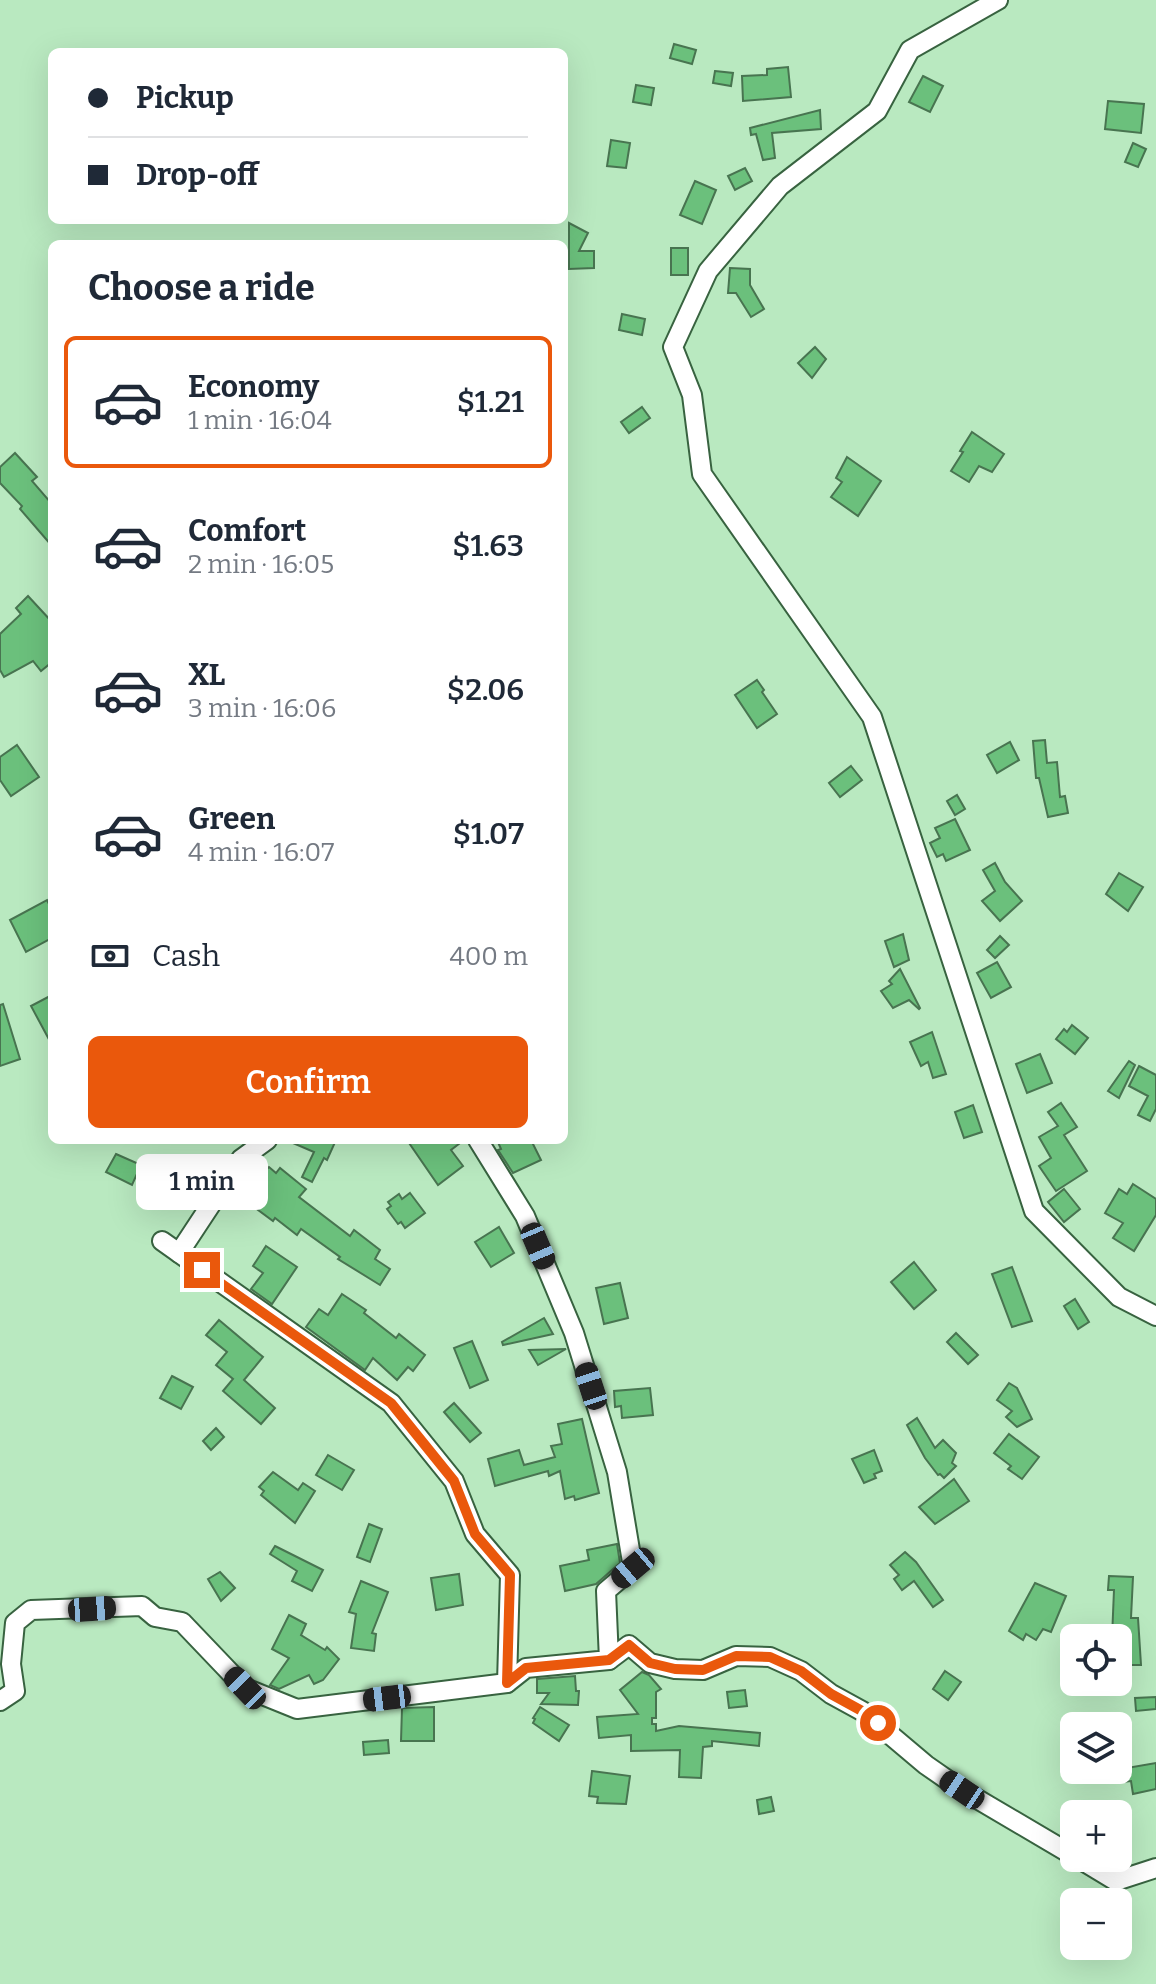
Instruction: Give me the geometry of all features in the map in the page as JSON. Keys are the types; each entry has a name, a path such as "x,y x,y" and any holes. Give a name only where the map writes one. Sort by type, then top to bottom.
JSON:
{"street":[{"path":"998,0 910,50 877,111 780,186 708,271 673,347 692,395 702,474 872,717 1034,1211 1119,1297 1156,1316"},
{"path":"179,1253 241,1159 262,1144"},
{"path":"480,1144 525,1216 568,1319 617,1472 633,1568 606,1591 609,1660"},
{"path":"162,1241 391,1403 454,1481 475,1534 510,1575 507,1683"},
{"path":"0,1701 15,1691 11,1664 15,1623 31,1610 142,1606 155,1617 182,1622 245,1688 297,1709 507,1683 526,1668 609,1660 629,1645 650,1663 675,1669 703,1670 736,1656 770,1657 801,1671 831,1694 862,1711 926,1765 962,1790 1060,1848"},
{"path":"1101,1872 1116,1881 1156,1868"}],"building":[{"path":"674,44 696,50 692,64 670,58"},
{"path":"788,67 791,97 743,101 742,76 767,75 767,69"},
{"path":"715,71 733,73 731,86 713,83"},
{"path":"923,76 943,86 930,112 909,102"},
{"path":"636,85 654,88 651,105 633,102"},
{"path":"1108,101 1144,104 1141,133 1105,129"},
{"path":"820,110 821,129 772,133 775,158 763,160 756,134 751,135 750,128"},
{"path":"611,140 630,143 626,168 607,166"},
{"path":"1133,143 1146,149 1138,167 1125,162"},
{"path":"745,168 752,181 735,190 728,176"},
{"path":"695,181 716,190 702,224 680,215"},
{"path":"569,223 588,233 579,251 594,251 594,268 569,269"},
{"path":"671,248 688,248 688,275 671,275"},
{"path":"730,268 750,269 750,285 764,309 751,317 736,293 728,293"},
{"path":"622,314 645,319 642,335 619,330"},
{"path":"815,347 826,359 812,378 798,363"},
{"path":"642,407 650,418 629,433 621,422"},
{"path":"972,432 1004,454 992,472 979,466 969,482 951,471"},
{"path":"15,453 37,477 32,481 48,499 48,541 0,483 0,467"},
{"path":"847,457 881,481 858,516 831,497 842,482 836,478"},
{"path":"28,596 48,618 48,665 41,671 33,661 4,677 0,670 0,634 21,614 16,608"},
{"path":"757,680 777,714 757,728 735,695"},
{"path":"1045,740 1047,763 1057,762 1060,797 1065,796 1068,813 1048,817 1039,778 1036,778 1033,741"},
{"path":"1010,742 1019,760 997,773 987,755"},
{"path":"17,745 39,777 11,796 0,780 0,757"},
{"path":"851,766 862,780 840,797 829,783"},
{"path":"957,795 965,809 955,815 947,801"},
{"path":"955,819 970,850 946,861 943,854 937,857 930,843 940,838 935,828"},
{"path":"995,863 1005,882 1022,901 1000,921 982,901 995,891 983,870"},
{"path":"1119,873 1143,887 1128,911 1106,894"},
{"path":"47,900 48,940 26,952 10,920"},
{"path":"903,934 909,960 894,967 885,941"},
{"path":"1000,936 1009,945 995,958 987,950"},
{"path":"997,962 1011,987 991,998 977,973"},
{"path":"900,969 919,1009 909,1000 893,1008 881,991 892,984 889,981"},
{"path":"48,997 48,1038 31,1006"},
{"path":"3,1004 20,1059 0,1066 0,1005"},
{"path":"1072,1025 1088,1038 1075,1054 1056,1039"},
{"path":"932,1032 946,1074 933,1078 928,1062 921,1066 910,1042"},
{"path":"1040,1054 1052,1083 1027,1093 1016,1064"},
{"path":"1129,1061 1135,1065 1119,1098 1108,1091"},
{"path":"1139,1066 1156,1075 1156,1109 1150,1121 1138,1115 1148,1096 1129,1086"},
{"path":"1061,1103 1077,1127 1064,1135 1087,1171 1056,1191 1039,1166 1051,1158 1039,1137 1058,1126 1048,1112"},
{"path":"973,1105 982,1132 964,1138 955,1112"},
{"path":"295,1144 334,1144 312,1182 302,1177 314,1152"},
{"path":"410,1144 459,1144 451,1150 463,1166 438,1185"},
{"path":"499,1144 533,1144 541,1160 513,1173 498,1150 501,1149"},
{"path":"116,1154 141,1165 132,1185 106,1172"},
{"path":"258,1166 265,1171 269,1167 276,1173 280,1168 306,1189 299,1197 350,1236 354,1230 380,1250 375,1259 390,1269 380,1285 338,1259 340,1257 301,1229 297,1235 239,1196 244,1190 238,1185 249,1169 252,1172"},
{"path":"158,1182 187,1194 182,1206 153,1194"},
{"path":"1133,1184 1156,1199 1156,1215 1134,1251 1113,1238 1123,1223 1105,1213 1119,1189 1127,1194"},
{"path":"1064,1189 1080,1209 1064,1222 1048,1202"},
{"path":"410,1193 425,1213 405,1228 387,1209 391,1206 388,1202 399,1194 402,1199"},
{"path":"499,1227 514,1253 491,1267 475,1242"},
{"path":"266,1246 297,1267 272,1304 251,1289 263,1273 253,1266"},
{"path":"914,1262 936,1290 914,1309 891,1282"},
{"path":"1012,1267 1032,1321 1012,1327 992,1274"},
{"path":"620,1283 628,1318 604,1324 596,1288"},
{"path":"342,1294 366,1310 364,1313 396,1338 399,1334 425,1355 413,1371 408,1367 397,1380 373,1358 365,1370 306,1327 319,1309 328,1315"},
{"path":"1075,1299 1089,1322 1078,1329 1064,1306"},
{"path":"544,1318 553,1334 503,1345 502,1342"},
{"path":"219,1320 263,1357 244,1380 275,1408 261,1424 223,1391 233,1379 216,1365 227,1352 206,1335"},
{"path":"956,1333 978,1355 968,1364 947,1342"},
{"path":"472,1341 488,1380 470,1388 454,1348"},
{"path":"566,1349 538,1365 529,1350"},
{"path":"172,1376 193,1387 181,1409 160,1398"},
{"path":"1009,1383 1017,1388 1032,1419 1017,1427 1006,1417 1012,1411 997,1400"},
{"path":"650,1388 653,1415 622,1418 621,1406 615,1407 614,1391"},
{"path":"454,1403 481,1433 470,1442 444,1412"},
{"path":"917,1418 935,1448 943,1440 956,1453 952,1463 956,1466 944,1478 925,1458 907,1425"},
{"path":"582,1419 599,1493 575,1500 574,1496 565,1499 560,1471 549,1476 548,1471 495,1486 488,1459 519,1450 524,1465 555,1457 551,1446 562,1444 558,1424"},
{"path":"216,1428 224,1437 211,1450 203,1441"},
{"path":"1009,1434 1039,1457 1022,1479 994,1453"},
{"path":"874,1450 882,1471 874,1474 876,1478 864,1483 852,1459"},
{"path":"328,1455 354,1470 342,1490 316,1475"},
{"path":"273,1472 298,1490 303,1483 315,1491 295,1523 261,1495 264,1491 259,1487"},
{"path":"954,1479 969,1501 935,1524 919,1507"},
{"path":"369,1524 382,1529 370,1562 357,1557"},
{"path":"617,1544 620,1563 596,1584 565,1591 560,1566 589,1560 587,1550"},
{"path":"275,1546 323,1570 312,1591 292,1581 297,1571 270,1554"},
{"path":"905,1552 916,1562 943,1600 933,1607 914,1581 902,1590 894,1579 899,1575 890,1565"},
{"path":"220,1572 235,1588 221,1601 208,1579"},
{"path":"459,1574 463,1605 436,1610 431,1578"},
{"path":"1109,1576 1133,1577 1131,1618 1138,1618 1141,1665 1132,1665 1132,1624 1113,1624 1114,1590 1108,1590"},
{"path":"361,1581 388,1592 372,1633 376,1634 374,1651 351,1648 356,1614 349,1612"},
{"path":"1035,1583 1066,1596 1051,1632 1043,1629 1036,1640 1026,1634 1023,1640 1009,1631"},
{"path":"289,1615 306,1624 301,1635 325,1650 327,1647 339,1659 323,1680 314,1684 309,1675 279,1689 270,1685 289,1658 272,1649"},
{"path":"945,1671 961,1682 948,1700 933,1689"},
{"path":"642,1672 649,1675 661,1689 656,1692 656,1718 652,1718 656,1731 679,1726 760,1733 759,1746 712,1741 712,1746 703,1747 701,1778 679,1777 680,1750 631,1751 631,1735 599,1738 597,1717 638,1714 620,1690"},
{"path":"575,1676 576,1691 579,1691 578,1705 541,1704 549,1693 537,1693 537,1679"},
{"path":"745,1690 747,1706 729,1708 727,1692"},
{"path":"1156,1697 1156,1709 1136,1711 1135,1698"},
{"path":"434,1707 434,1741 401,1741 402,1708"},
{"path":"540,1707 569,1725 559,1741 533,1723"},
{"path":"388,1740 389,1753 364,1755 363,1742"},
{"path":"1156,1763 1156,1789 1133,1794 1132,1767"},
{"path":"592,1771 630,1776 626,1804 597,1803 598,1797 589,1796"},
{"path":"771,1797 774,1811 759,1814 757,1800"}],"route":[{"path":"202,1270 391,1403 454,1481 475,1534 510,1575 507,1683 526,1668 609,1660 629,1645 650,1663 675,1669 703,1670 736,1656 770,1657 801,1671 878,1723"}]}
